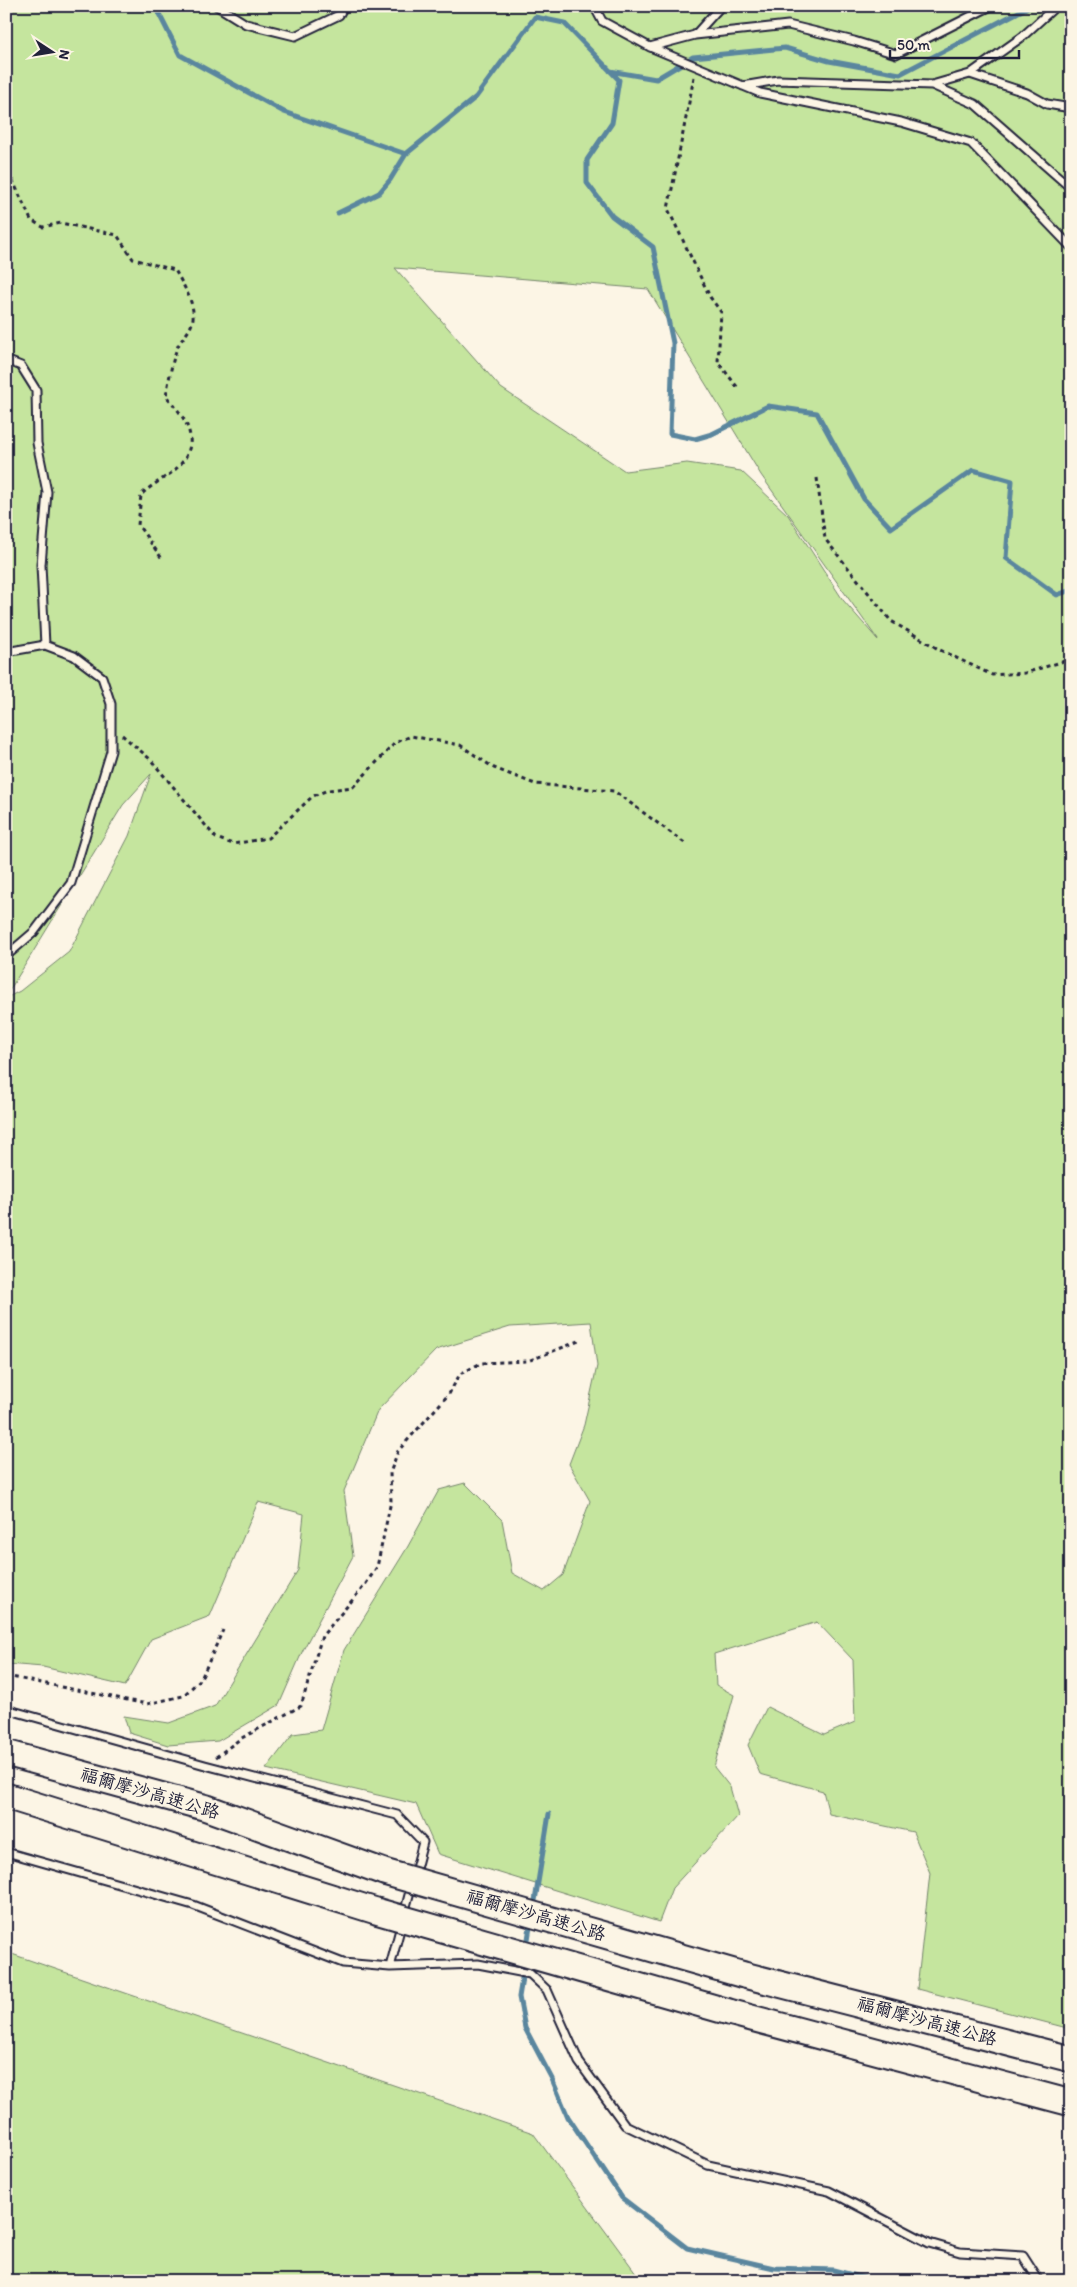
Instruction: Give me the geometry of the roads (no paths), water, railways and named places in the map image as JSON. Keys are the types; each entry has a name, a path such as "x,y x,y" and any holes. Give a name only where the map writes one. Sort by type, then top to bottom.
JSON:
{"highway":[{"name":"福爾摩沙高速公路","path":"6,1753 207,1808 384,1872 744,1975 1071,2059"},
{"path":"6,1796 376,1911 729,2012 1071,2103"}],"lane":[{"path":"217,6 246,24 295,36 339,15 344,6"},
{"path":"594,6 602,21 650,47 760,93 900,122 971,143 1071,248"},
{"path":"695,35 721,6"},
{"path":"650,47 695,35 788,25 854,41 896,54 991,6"},
{"path":"742,86 778,80 932,85 970,74 1022,37 1056,6"},
{"path":"970,74 1027,93 1047,104 1071,108"},
{"path":"932,85 975,104 1071,188"},
{"path":"6,360 22,366 36,390 37,443 47,492 41,565 45,645"},
{"path":"6,652 45,645 74,656 102,677 111,704 111,751 72,883 34,932 6,956"},
{"path":"6,1708 205,1765 398,1814 423,1842 390,1967"},
{"path":"6,1852 193,1905 342,1963 390,1967 478,1964 530,1974 547,1990 579,2062 625,2125 708,2165 829,2191 929,2242 960,2252 1023,2256 1039,2281"}],"waterway":[{"path":"155,6 180,55 284,112 406,154 476,97 535,17 564,23 619,80 612,123 587,160 587,183 612,216 653,247 673,343 670,434 695,439 712,434 768,406 817,413 864,499 891,528 973,470 1012,481 1006,558 1057,595 1071,590"},
{"path":"610,71 656,79 693,57 785,48 829,61 900,74 1030,6"},
{"path":"338,213 379,193 390,180 406,154"},
{"path":"534,1907 549,1814"},
{"path":"527,1946 531,1920"},
{"path":"525,1960 519,1997 525,2028 552,2079 568,2117 622,2198 687,2248 774,2268 833,2270 876,2281"},
{"path":"944,2281 965,2278 991,2281"}]}
